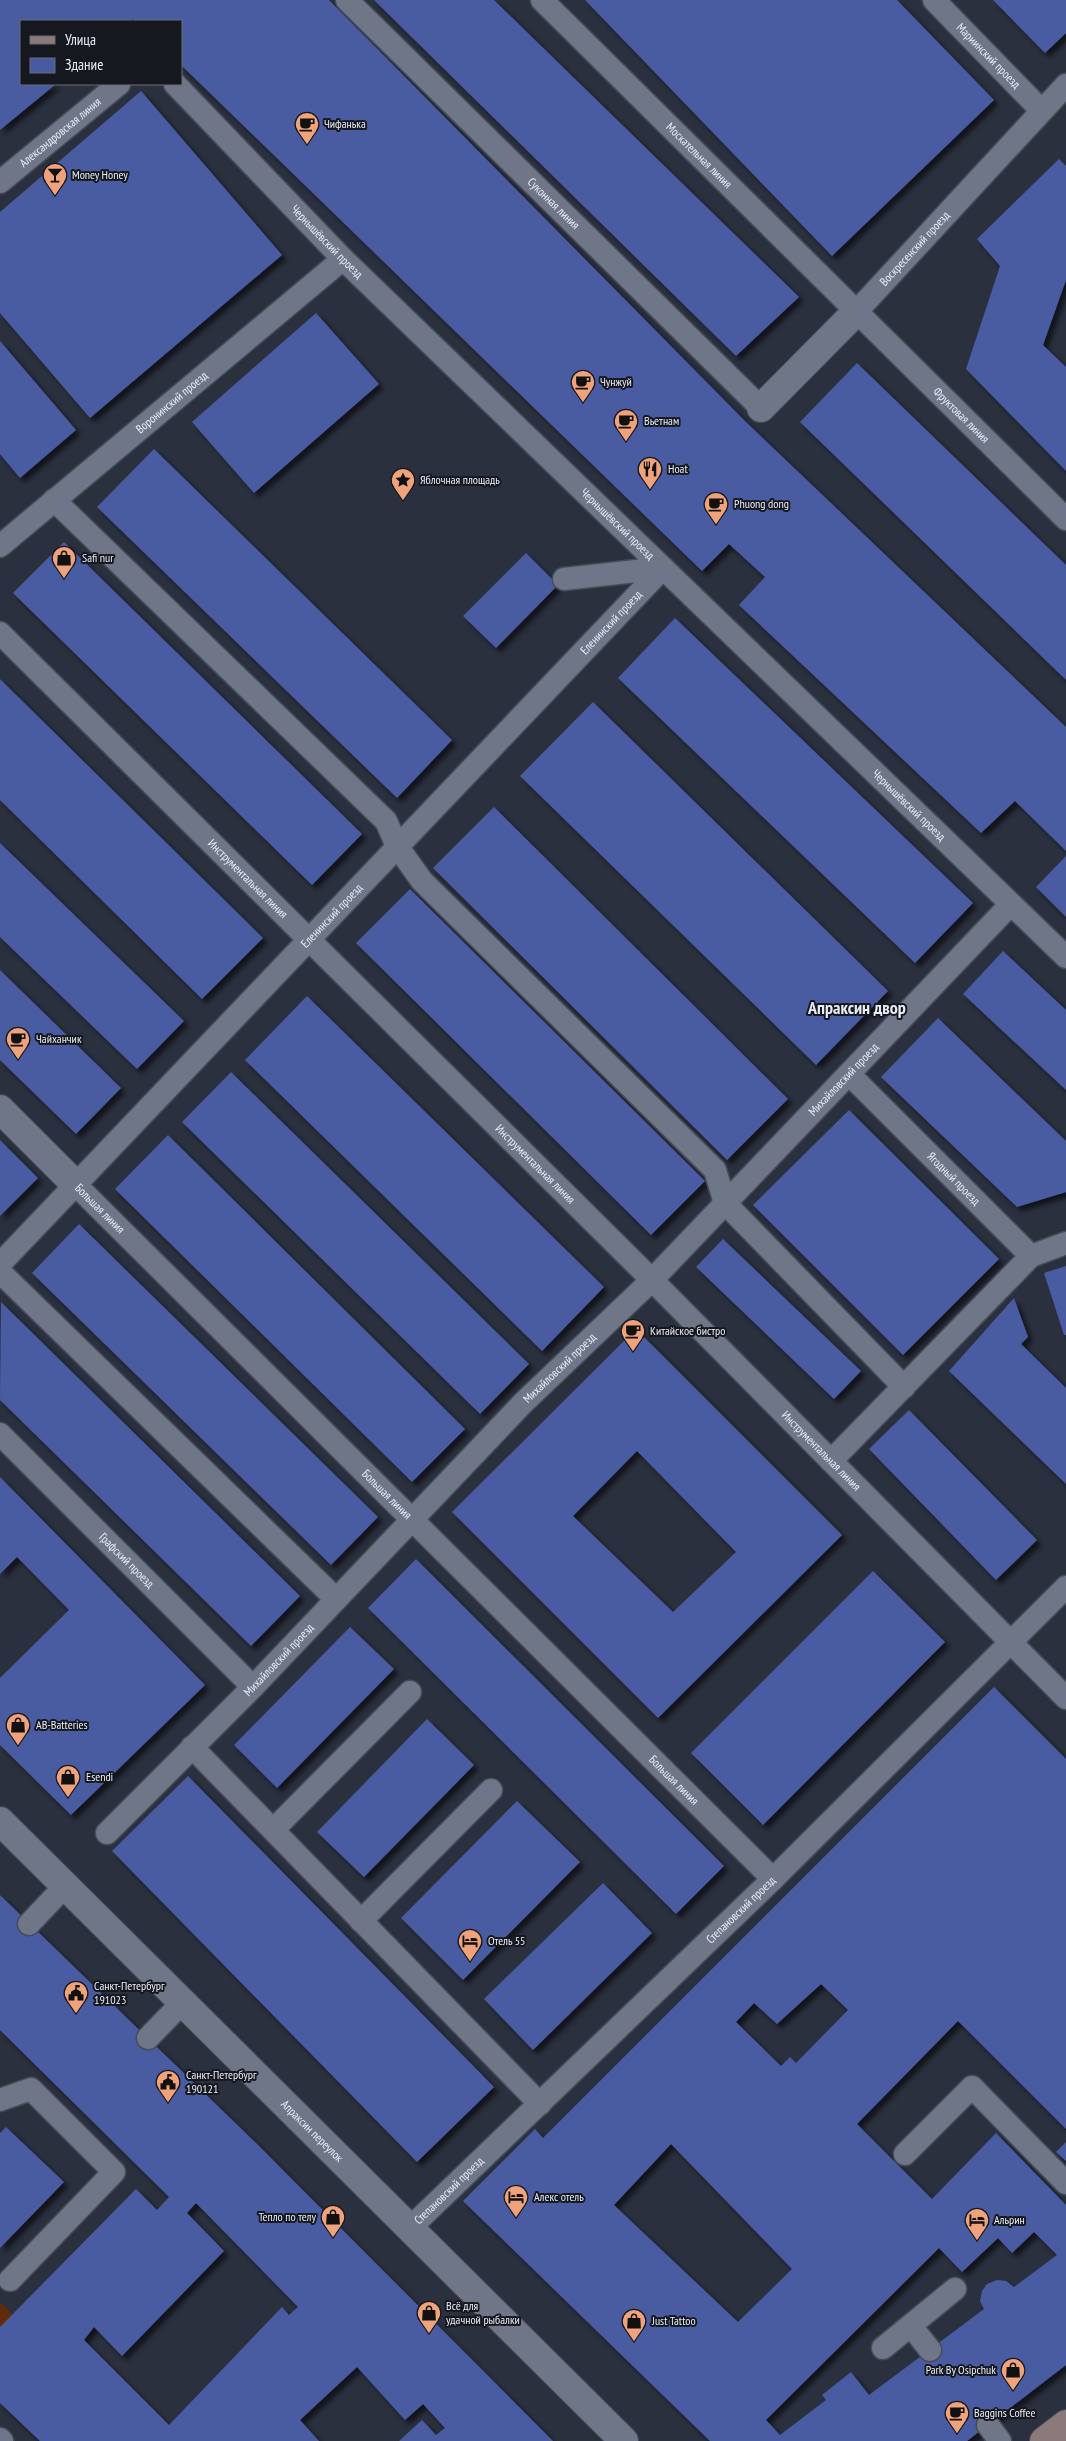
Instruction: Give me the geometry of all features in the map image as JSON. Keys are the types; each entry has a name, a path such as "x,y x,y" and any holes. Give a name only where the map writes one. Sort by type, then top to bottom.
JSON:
{"main road":[{"path":"1044,2441 1066,2424"}],"street":[{"name":"Воскресенский проезд","path":"761,408 857,311"},
{"name":"Большая линия","path":"0,1109 75,1184"},
{"name":"Апраксин переулок","path":"0,1821 624,2441"}],"lane":[{"name":"Суконная линия","path":"347,0 761,408"},
{"name":"Москательная линия","path":"542,0 857,311"},
{"name":"Мариинский проезд","path":"934,0 1042,110"},
{"name":"Александровская линия","path":"0,182 118,85"},
{"name":"Чернышёвский проезд","path":"176,85 343,259 1066,957"},
{"name":"Воскресенский проезд","path":"857,311 1066,86"},
{"name":"Воронинский проезд","path":"4,533 54,500 343,259"},
{"name":"Фруктовая линия","path":"857,311 1066,519"},
{"path":"54,500 386,821 397,846 422,881 715,1170 725,1203 904,1387"},
{"path":"564,579 663,568"},
{"name":"Еленинский проезд","path":"0,1264 663,568"},
{"name":"Инструментальная линия","path":"0,632 652,1280 1066,1698"},
{"name":"Михайловский проезд","path":"106,1833 252,1687 523,1403 652,1280 1011,904"},
{"name":"Ягодный проезд","path":"849,1074 1030,1256"},
{"name":"Большая линия","path":"75,1184 773,1879"},
{"path":"831,1461 1030,1256 1066,1243"},
{"path":"0,1272 336,1599"},
{"name":"Графский проезд","path":"0,1434 252,1687"},
{"name":"Степановский проезд","path":"410,2228 773,1879 1066,1587"},
{"path":"273,1830 410,1692"},
{"path":"192,1747 540,2104"},
{"path":"362,1921 491,1790"},
{"path":"29,1924 65,1886"},
{"path":"148,2038 183,2002"},
{"path":"905,2154 972,2087 1066,2183"},
{"path":"0,2100 31,2089 72,2116 114,2172 10,2280"},
{"path":"883,2348 955,2289"},
{"path":"911,2326 930,2350"}],"shaded area":[{"path":"0,2302 13,2315 0,2327"}],"building":[{"path":"0,0 329,0 746,422 1066,727 1066,851 1015,801 981,833 739,605 765,577 729,544 702,571 182,66 182,20 20,20 20,85 55,85 0,130"},
{"path":"374,0 494,0 799,297 736,356"},
{"path":"585,0 897,0 994,100 832,256"},
{"path":"993,0 1066,0 1066,33 1045,53"},
{"path":"141,91 282,255 90,418 0,313 0,212"},
{"path":"1059,159 1066,166 1066,280 1043,345 1066,367 1066,471 966,369 1000,266 977,239"},
{"path":"316,313 379,384 254,493 192,422"},
{"path":"0,341 76,430 20,478 0,454"},
{"path":"857,363 1066,565 1066,680 800,422"},
{"path":"154,449 452,740 397,798 97,507"},
{"path":"64,542 362,834 312,885 13,593"},
{"path":"526,553 558,585 496,648 463,616"},
{"path":"675,618 973,903 915,963 618,678"},
{"path":"0,679 263,938 202,999 0,800"},
{"path":"593,702 888,991 816,1065 520,776"},
{"path":"494,807 788,1099 727,1160 433,868"},
{"path":"0,843 184,1021 137,1069 0,937"},
{"path":"1066,856 1066,917 1036,887"},
{"path":"410,889 705,1181 651,1235 356,943"},
{"path":"1003,951 1066,1010 1066,1090 963,994"},
{"path":"0,970 121,1088 76,1134 0,1060"},
{"path":"307,996 604,1287 542,1351 245,1060"},
{"path":"938,1018 1066,1141 1066,1192 1017,1207 881,1077"},
{"path":"231,1072 529,1364 480,1414 182,1122"},
{"path":"849,1110 999,1259 903,1355 753,1205"},
{"path":"168,1135 465,1429 412,1482 115,1189"},
{"path":"0,1140 38,1178 0,1216"},
{"path":"79,1224 378,1517 331,1565 32,1273"},
{"path":"723,1239 861,1371 834,1399 696,1267"},
{"path":"1066,1266 1066,1335 1064,1335 1044,1273"},
{"path":"1014,1298 1028,1337 1021,1344 1066,1388 1066,1484 949,1371"},
{"path":"1,1302 300,1596 251,1646 0,1400"},
{"path":"636,1329 842,1535 658,1718 452,1512","holes":["637,1451 736,1552 673,1612 573,1516"]},
{"path":"909,1410 1037,1540 996,1580 869,1449"},
{"path":"0,1477 205,1685 71,1815 0,1745 0,1678 69,1610 17,1557 0,1574"},
{"path":"416,1559 724,1866 676,1914 368,1608"},
{"path":"873,1571 945,1642 763,1825 691,1753"},
{"path":"350,1627 394,1669 277,1788 234,1745"},
{"path":"994,1687 1066,1759 1066,2129 958,2021 857,2124 932,2199 996,2133 1066,2205 1066,2365 967,2441 710,2441 463,2201 535,2129 543,2138","holes":["821,1984 848,2010 796,2063 790,2057 781,2066 736,2022 754,2003 777,2024","671,2144 792,2269 738,2322 614,2205","1034,2232 1057,2255 1014,2287 1006,2281 997,2280 987,2284 982,2291 980,2301 984,2309 869,2395 851,2372 822,2395 826,2400 780,2435 766,2420 939,2248 962,2272 998,2238 1012,2253"]},
{"path":"427,1719 474,1765 364,1877 317,1832"},
{"path":"188,1776 494,2087 417,2162 112,1851"},
{"path":"517,1801 580,1862 463,1980 401,1918"},
{"path":"603,1883 652,1933 533,2050 484,1999"},
{"path":"0,1895 256,2143 553,2441 399,2441 422,2420 436,2435 445,2428 423,2404 405,2420 357,2367 300,2420 319,2441 40,2441 0,2403 0,2327 136,2189 157,2210 169,2197 0,2030","holes":["196,2203 298,2307 289,2315 282,2307 169,2425 84,2340 94,2327 122,2356 224,2251 187,2213"]},
{"path":"6,2127 64,2182 0,2248 0,2133"},
{"path":"1066,2142 1066,2161 1056,2152"}],"place":[{"name":"Чифанька","path":"307,145"},
{"name":"Money Honey","path":"55,196"},
{"name":"Чунжуй","path":"583,403"},
{"name":"Вьетнам","path":"626,442"},
{"name":"Hoat","path":"650,490"},
{"name":"Яблочная площадь","path":"403,501"},
{"name":"Phuong dong","path":"716,525"},
{"name":"Safi nur","path":"64,579"},
{"name":"Чайханчик","path":"18,1060"},
{"name":"Китайское бистро","path":"633,1352"},
{"name":"AB-Batteries","path":"18,1746"},
{"name":"Esendi","path":"68,1798"},
{"name":"Отель 55","path":"470,1962"},
{"name":"Санкт-Петербург 191023","path":"76,2014"},
{"name":"Санкт-Петербург 190121","path":"168,2103"},
{"name":"Алекс отель","path":"516,2218"},
{"name":"Тепло по телу","path":"333,2238"},
{"name":"Альрин","path":"977,2241"},
{"name":"Всё для удачной рыбалки","path":"429,2334"},
{"name":"Just Tattoo","path":"634,2342"},
{"name":"Park By Osipchuk","path":"1013,2391"},
{"name":"Baggins Coffee","path":"957,2434"}],"district":[{"name":"Апраксин двор","path":"857,1008"}]}
